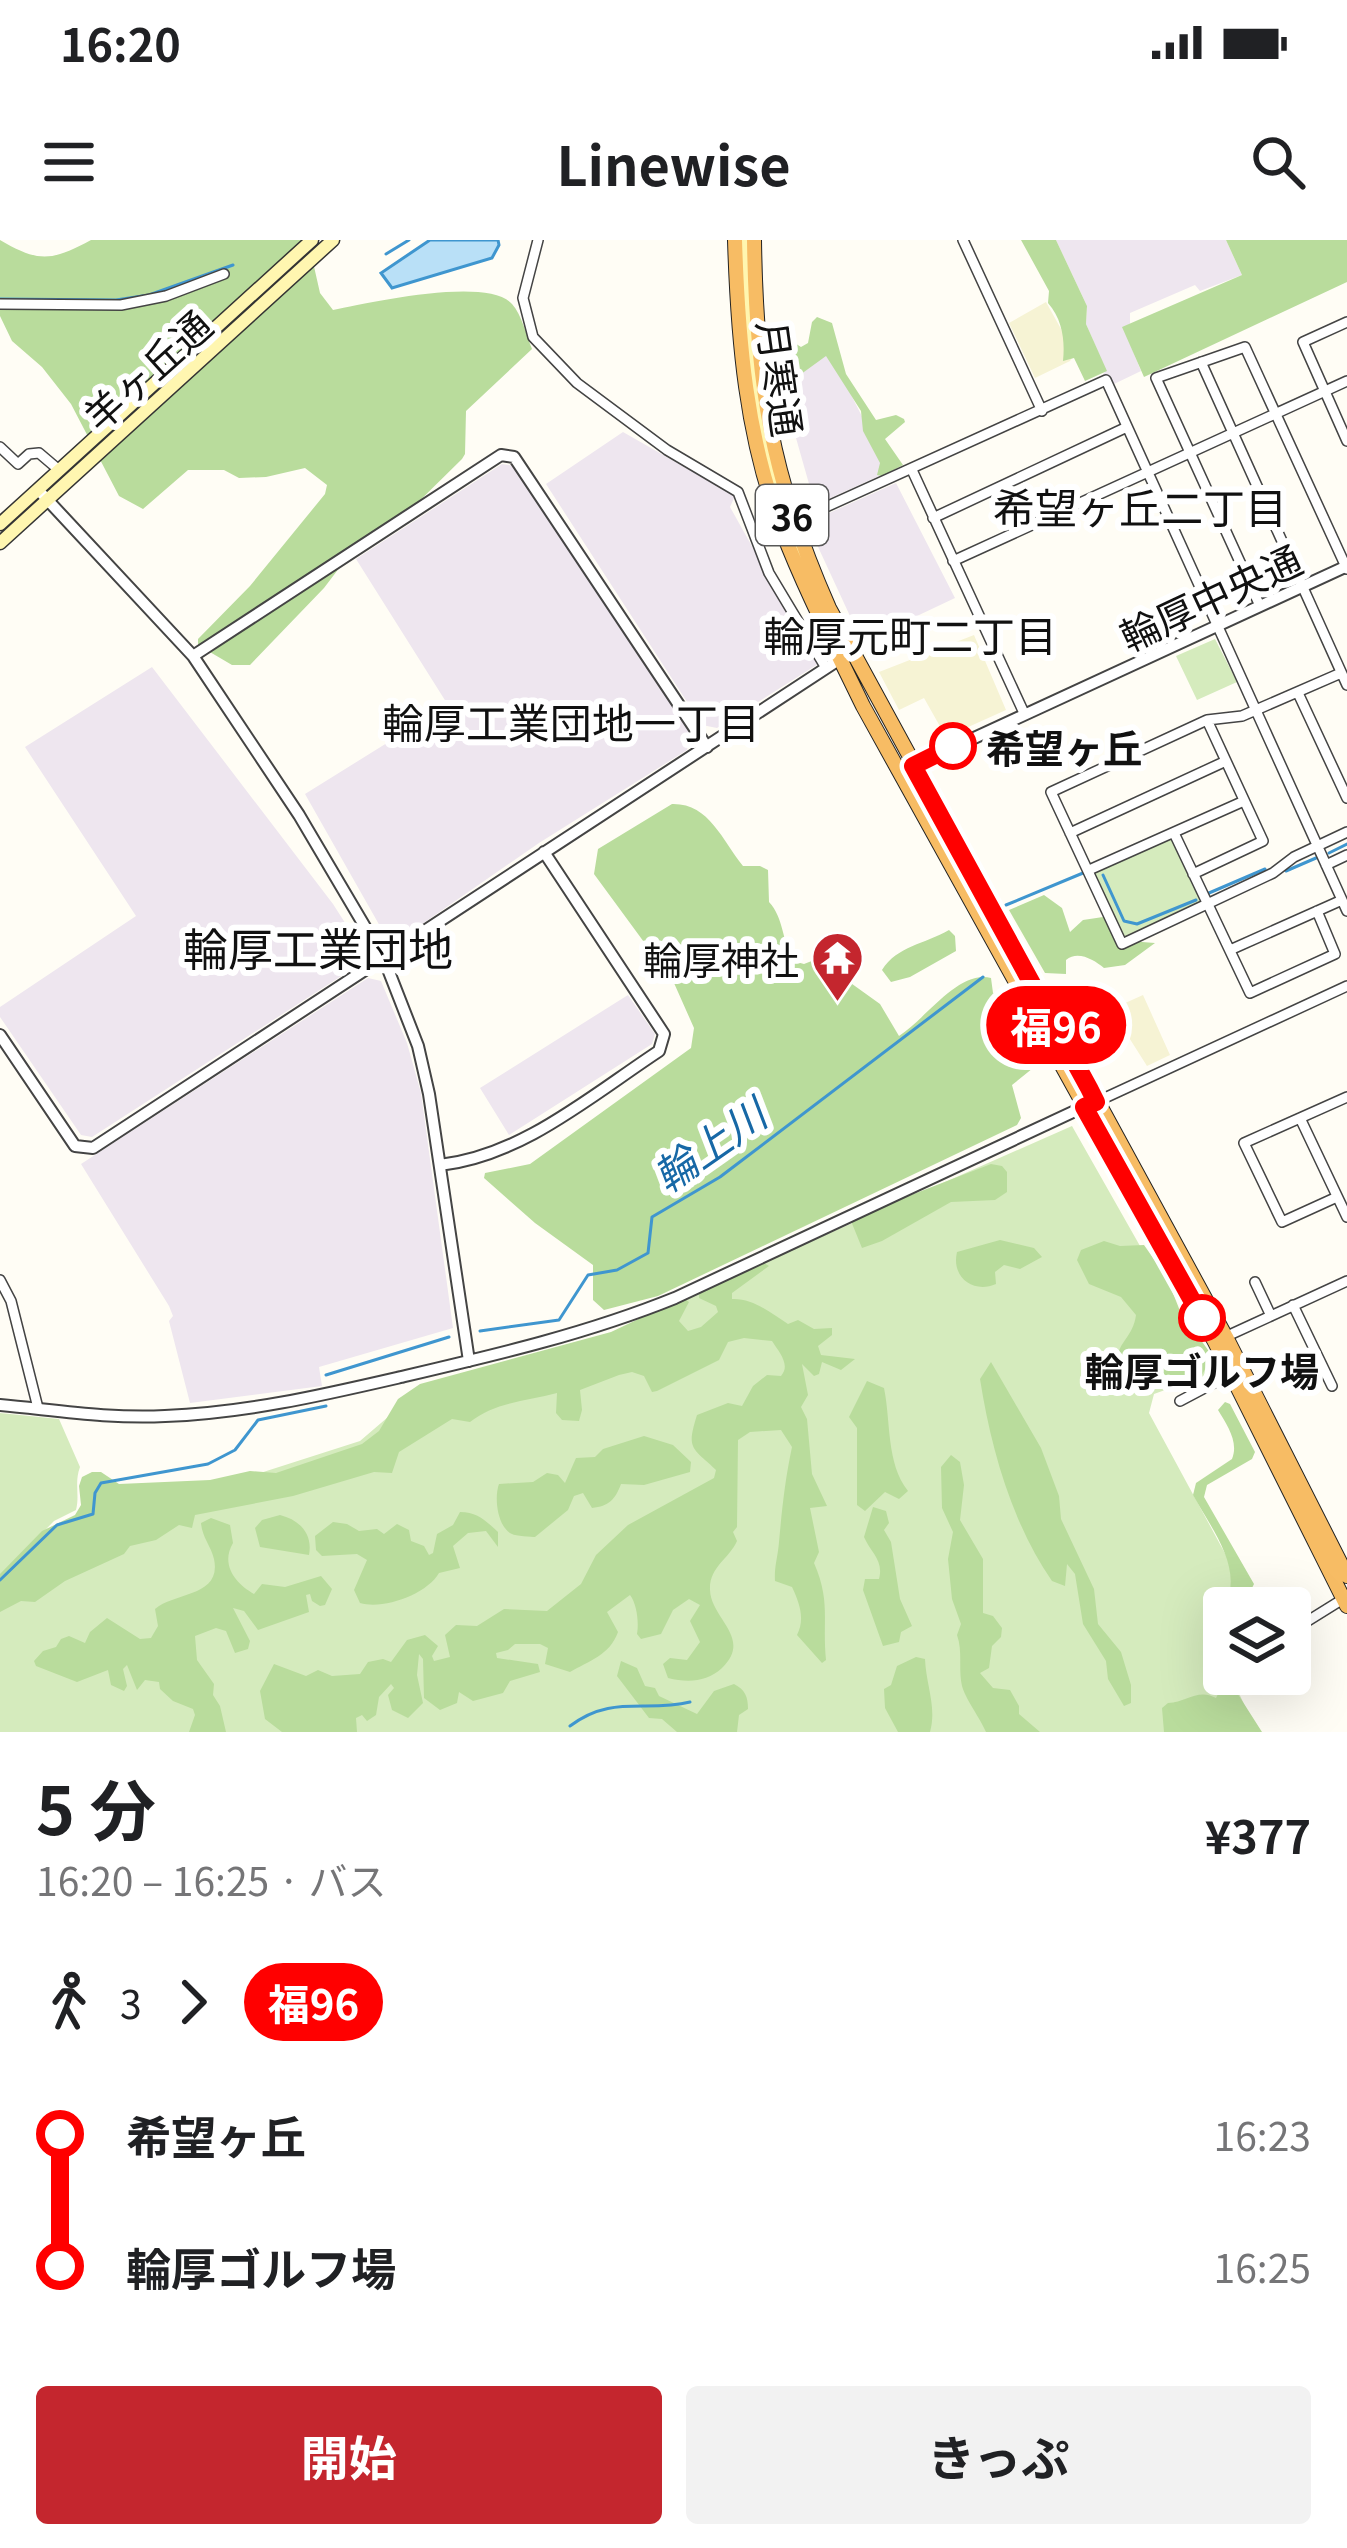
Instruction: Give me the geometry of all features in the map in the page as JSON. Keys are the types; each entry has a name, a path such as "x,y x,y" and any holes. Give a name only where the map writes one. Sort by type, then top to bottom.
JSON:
{"highway":[{"name":"月寒通","path":"732,240 750,413 833,663 907,769"},
{"name":"月寒通","path":"749,240 761,387 788,525 907,769 1347,1576"},
{"name":"月寒通","path":"1220,1340 1231,1374 1345,1602"}],"main road":[{"name":"羊ヶ丘通","path":"0,524 43,495 59,470 312,240"},
{"name":"羊ヶ丘通","path":"0,543 43,495 334,240"}],"street":[{"path":"0,1035 75,1146 93,1148 833,663 769,573 737,492 668,450 577,383 533,337 523,298 538,240"},
{"path":"963,240 1042,411"},
{"path":"0,304 121,305 166,296 224,274"},
{"path":"1347,322 1303,342 1347,441"},
{"path":"1260,606 1156,378 1245,347 1347,568"},
{"path":"1201,362 1347,685"},
{"path":"788,525 1106,380 1344,905 1317,911 1230,950"},
{"path":"953,561 1347,381"},
{"path":"933,518 1127,427"},
{"path":"0,447 18,464 29,454 39,453 59,470"},
{"path":"193,656 501,454 508,454 706,748"},
{"path":"912,470 1024,713"},
{"path":"43,495 193,656 281,787 384,959 418,1046 469,1361"},
{"name":"輪厚中央通","path":"907,769 1347,568"},
{"path":"1341,673 1257,711 1207,720 1051,792 1122,944 1273,873 1347,832"},
{"path":"1298,693 1347,798"},
{"path":"1192,874 1263,841 1207,720"},
{"path":"1070,833 1226,760"},
{"path":"1089,870 1244,801"},
{"path":"1174,833 1250,993 1335,954 1317,911"},
{"path":"440,1165 466,1162 528,1136 659,1051 663,1043 664,1034 544,852"},
{"path":"1326,865 1347,855"},
{"path":"0,1405 123,1416 214,1413 314,1397 606,1326 1347,986"},
{"path":"1337,1197 1282,1222 1244,1143 1347,1097"},
{"path":"1300,1118 1347,1216"},
{"path":"0,1280 11,1301 38,1408"},
{"path":"1220,1340 1347,1281"},
{"path":"1255,1282 1271,1316"},
{"path":"1293,1305 1332,1386"},
{"path":"1180,1401 1231,1374"},
{"path":"1311,1621 1345,1602"}],"shaded area":[{"path":"1056,240 1226,240 1242,275 1200,291 1195,285 1130,313 1130,324 1123,327 1141,371 1114,384 1103,375 1106,370 1086,324 1087,306"},
{"path":"1046,302 1075,354 1035,378 1009,323"},
{"path":"827,348 890,471 815,505 779,378"},
{"path":"623,432 735,496 730,507 818,664 717,728 702,725 546,484"},
{"path":"502,464 515,466 691,733 687,750 539,843 402,938 385,935 305,794 448,705 356,559"},
{"path":"896,483 955,598 862,642 807,523"},
{"path":"974,635 1006,710 946,737 924,698 899,710 879,672"},
{"path":"152,667 333,904 365,954 363,962 92,1137 81,1135 0,1017 0,1007 136,916 25,747"},
{"path":"368,978 381,981 407,1043 421,1093 453,1328 319,1367 322,1386 190,1403 169,1306 81,1164"},
{"path":"628,995 655,1034 652,1044 509,1135 480,1088"},
{"path":"1143,995 1170,1055 1147,1066 1114,1014 1114,1008"}],"green space":[{"path":"0,240 25,253 46,256 91,240 308,240 320,293 333,310 427,294 479,292 512,304 532,349 466,411 462,459 395,525 362,538 324,588 250,665 232,665 198,645 198,639 250,586 325,494 327,485 305,468 239,478 224,470 188,470 143,509 119,496 71,404 42,367 12,341 0,316"},
{"path":"1021,240 1056,240 1087,306 1086,324 1107,371 1085,381 1074,358 1063,361 1062,331 1048,303 1049,291"},
{"path":"1226,240 1347,240 1347,282 1144,377 1122,327 1242,275"},
{"path":"817,317 832,323 846,374 876,420 896,415 904,419 885,439 903,465 882,476 877,475 880,463 863,431 861,411 826,356 786,385 779,386 773,377 776,370 767,358 768,333 779,333 801,347 808,343"},
{"path":"1215,639 1237,682 1197,700 1176,656"},
{"path":"672,804 705,816 743,866 768,870 769,902 793,961 804,964 832,953 834,971 880,1004 899,1036 955,988 979,977 991,978 993,993 1015,995 1016,1012 1040,1038 1043,1060 1012,1085 1021,1118 1017,1125 658,1296 604,1310 593,1300 593,1265 484,1178 485,1173 530,1164 691,1048 694,1028 674,983 594,874 598,849"},
{"path":"1174,833 1208,905 1122,944 1089,870"},
{"path":"1044,895 1062,908 1070,932 1083,920 1103,917 1116,940 1155,943 1125,965 1104,968 1076,956 1066,960 1066,974 1045,973 1009,910"},
{"path":"949,930 955,936 956,951 910,977 891,982 882,970 903,950"},
{"path":"1072,1126 1212,1373 1154,1394 1149,1413 1241,1583 1239,1587 1203,1587 1203,1695 1240,1695 1257,1732 0,1732 0,1601 198,1493 360,1441 423,1387 611,1337 755,1266"},
{"path":"991,1164 1007,1172 1007,1192 995,1200 951,1202 862,1248 851,1221"},
{"path":"1000,1240 1034,1248 1042,1257 1020,1269 1004,1265 995,1272 996,1284 987,1287 966,1281 957,1269 957,1252"},
{"path":"1104,1241 1144,1245 1167,1278 1180,1311 1208,1350 1210,1360 1196,1386 1182,1390 1153,1374 1126,1378 1119,1351 1136,1315 1121,1297 1089,1284 1077,1260 1081,1250"},
{"path":"761,1261 769,1266 732,1293 732,1299 754,1304 788,1324 798,1320 814,1329 832,1328 832,1335 818,1346 821,1355 855,1359 841,1370 822,1362 814,1376 802,1364 808,1395 801,1407 807,1419 812,1474 827,1506 810,1508 819,1552 814,1563 824,1600 826,1660 822,1663 797,1635 801,1611 792,1587 775,1581 792,1447 781,1430 750,1432 738,1440 737,1527 733,1532 737,1541 711,1582 712,1600 733,1647 716,1673 697,1680 675,1680 668,1678 663,1664 670,1658 687,1660 700,1642 690,1621 700,1605 689,1599 673,1610 661,1634 641,1639 630,1595 607,1612 618,1632 610,1646 570,1672 545,1664 548,1648 515,1644 496,1653 497,1658 538,1664 540,1672 510,1681 503,1693 473,1701 459,1692 457,1703 440,1710 424,1698 419,1654 417,1675 423,1703 408,1718 392,1710 391,1684 379,1697 376,1715 367,1721 362,1715 356,1718 357,1732 282,1732 265,1719 260,1691 274,1664 306,1676 318,1670 332,1676 360,1674 368,1662 391,1662 407,1640 425,1635 438,1646 434,1661 450,1657 445,1635 456,1625 477,1626 504,1609 547,1611 581,1584 596,1555 628,1525 714,1478 716,1470 692,1442 697,1415 728,1403 742,1406 753,1386 767,1375 781,1376 785,1367 772,1341 744,1338 728,1342 719,1360 657,1391 652,1392 644,1376 632,1372 580,1390 579,1421 562,1420 556,1413 557,1393 501,1406 470,1422 452,1419 399,1452 392,1473 374,1472 293,1496 195,1515 192,1528 179,1525 156,1540 130,1546 124,1554 65,1581 35,1602 21,1601 0,1612 0,1574 42,1531 75,1515 81,1505 82,1477 92,1472 101,1472 119,1484 210,1480 250,1471 276,1473 362,1444 379,1431 398,1399 420,1384 611,1332 683,1298 689,1302 679,1321 688,1331 701,1327 718,1312 716,1306 699,1298 699,1291"},
{"path":"991,1362 1041,1448 1059,1496 1061,1519 1094,1589 1098,1624 1121,1652 1131,1685 1131,1703 1124,1706 1108,1679 1106,1661 1083,1624 1075,1574 1067,1564 1065,1586 1052,1581 1015,1510 990,1432 980,1379"},
{"path":"867,1381 884,1388 893,1455 908,1491 899,1499 885,1492 865,1511 857,1505 857,1428 849,1417"},
{"path":"1225,1402 1230,1404 1255,1452 1252,1459 1207,1485 1204,1497 1252,1587 1230,1587 1224,1550 1193,1495 1196,1483 1234,1453 1218,1410"},
{"path":"0,1413 59,1419 80,1467 76,1510 54,1521 0,1576"},
{"path":"644,1436 673,1445 691,1462 690,1472 644,1485 621,1484 611,1501 598,1507 592,1508 583,1493 574,1496 568,1510 535,1537 514,1535 503,1525 497,1504 499,1484 533,1482 547,1473 565,1483 576,1458 595,1457 603,1449"},
{"path":"951,1455 960,1462 964,1485 960,1520 983,1559 983,1613 993,1616 1002,1628 992,1646 989,1668 980,1673 993,1688 1010,1690 1019,1714 1040,1732 986,1732 962,1686 957,1635 961,1624 952,1599 948,1559 953,1532 942,1508 941,1467"},
{"path":"873,1507 886,1511 889,1523 884,1530 891,1542 900,1599 912,1626 901,1632 899,1642 883,1646 863,1590 865,1579 879,1579 880,1572 864,1537"},
{"path":"460,1512 476,1515 498,1532 498,1547 486,1531 468,1533 453,1546 460,1568 439,1573 425,1588 392,1602 360,1603 354,1590 367,1560 357,1554 322,1556 316,1550 315,1536 333,1522 384,1534 397,1524 409,1530 411,1541 424,1546 429,1555 437,1534 453,1525"},
{"path":"280,1515 304,1529 309,1555 260,1547 255,1528 262,1520"},
{"path":"211,1518 230,1525 229,1566 241,1585 254,1594 262,1584 285,1587 321,1576 332,1589 325,1605 306,1595 309,1612 258,1630 244,1611 233,1608 250,1641 248,1649 235,1653 226,1631 216,1628 195,1636 197,1660 214,1684 213,1695 226,1732 189,1732 193,1709 173,1701 159,1682 145,1680 137,1690 127,1665 124,1691 111,1685 108,1670 77,1682 36,1666 34,1661 43,1651 69,1636 85,1643 107,1618 140,1639 151,1638 158,1626 155,1609 211,1580 214,1559 201,1523"},
{"path":"916,1657 925,1659 932,1705 930,1732 898,1732 885,1708 884,1689 891,1685 897,1666"},
{"path":"621,1661 637,1668 645,1686 655,1688 659,1696 697,1714 714,1691 738,1686 748,1709 739,1715 737,1732 677,1732 662,1719 649,1718 617,1676"},
{"path":"1198,1695 1238,1695 1262,1732 1164,1732 1162,1708 1168,1703"}],"water":[{"path":"430,240 498,240 499,245 492,258 392,288 381,273"}],"waterway":[{"path":"386,254 409,240"},
{"path":"0,299 116,300 149,295 233,265"},
{"name":"輪上川","path":"1329,853 1347,844"},
{"name":"輪上川","path":"1286,871 1316,858"},
{"name":"輪上川","path":"1209,893 1265,869"},
{"name":"輪上川","path":"1006,905 1083,873"},
{"name":"輪上川","path":"1103,875 1124,921 1137,924 1196,900"},
{"name":"輪上川","path":"480,1331 559,1320 588,1275 617,1270 648,1253 652,1217 720,1177 983,977"},
{"name":"輪上川","path":"326,1375 449,1337"},
{"name":"輪上川","path":"0,1580 57,1525 93,1514 101,1483 208,1464 235,1450 258,1420 326,1406"},
{"path":"570,1726 600,1710 690,1702"}],"bus line":[{"name":"福96","path":"953,746 913,766 1096,1102 1084,1107 1202,1318"}],"place":[{"name":"希望ヶ丘","path":"953,746"},
{"name":"輪厚神社","path":"838,1004"},
{"name":"輪厚ゴルフ場","path":"1202,1318"}],"district":[{"name":"希望ヶ丘二丁目","path":"1140,505"},
{"name":"輪厚元町二丁目","path":"910,633"},
{"name":"輪厚工業団地一丁目","path":"571,720"},
{"name":"輪厚工業団地","path":"318,946"}]}
